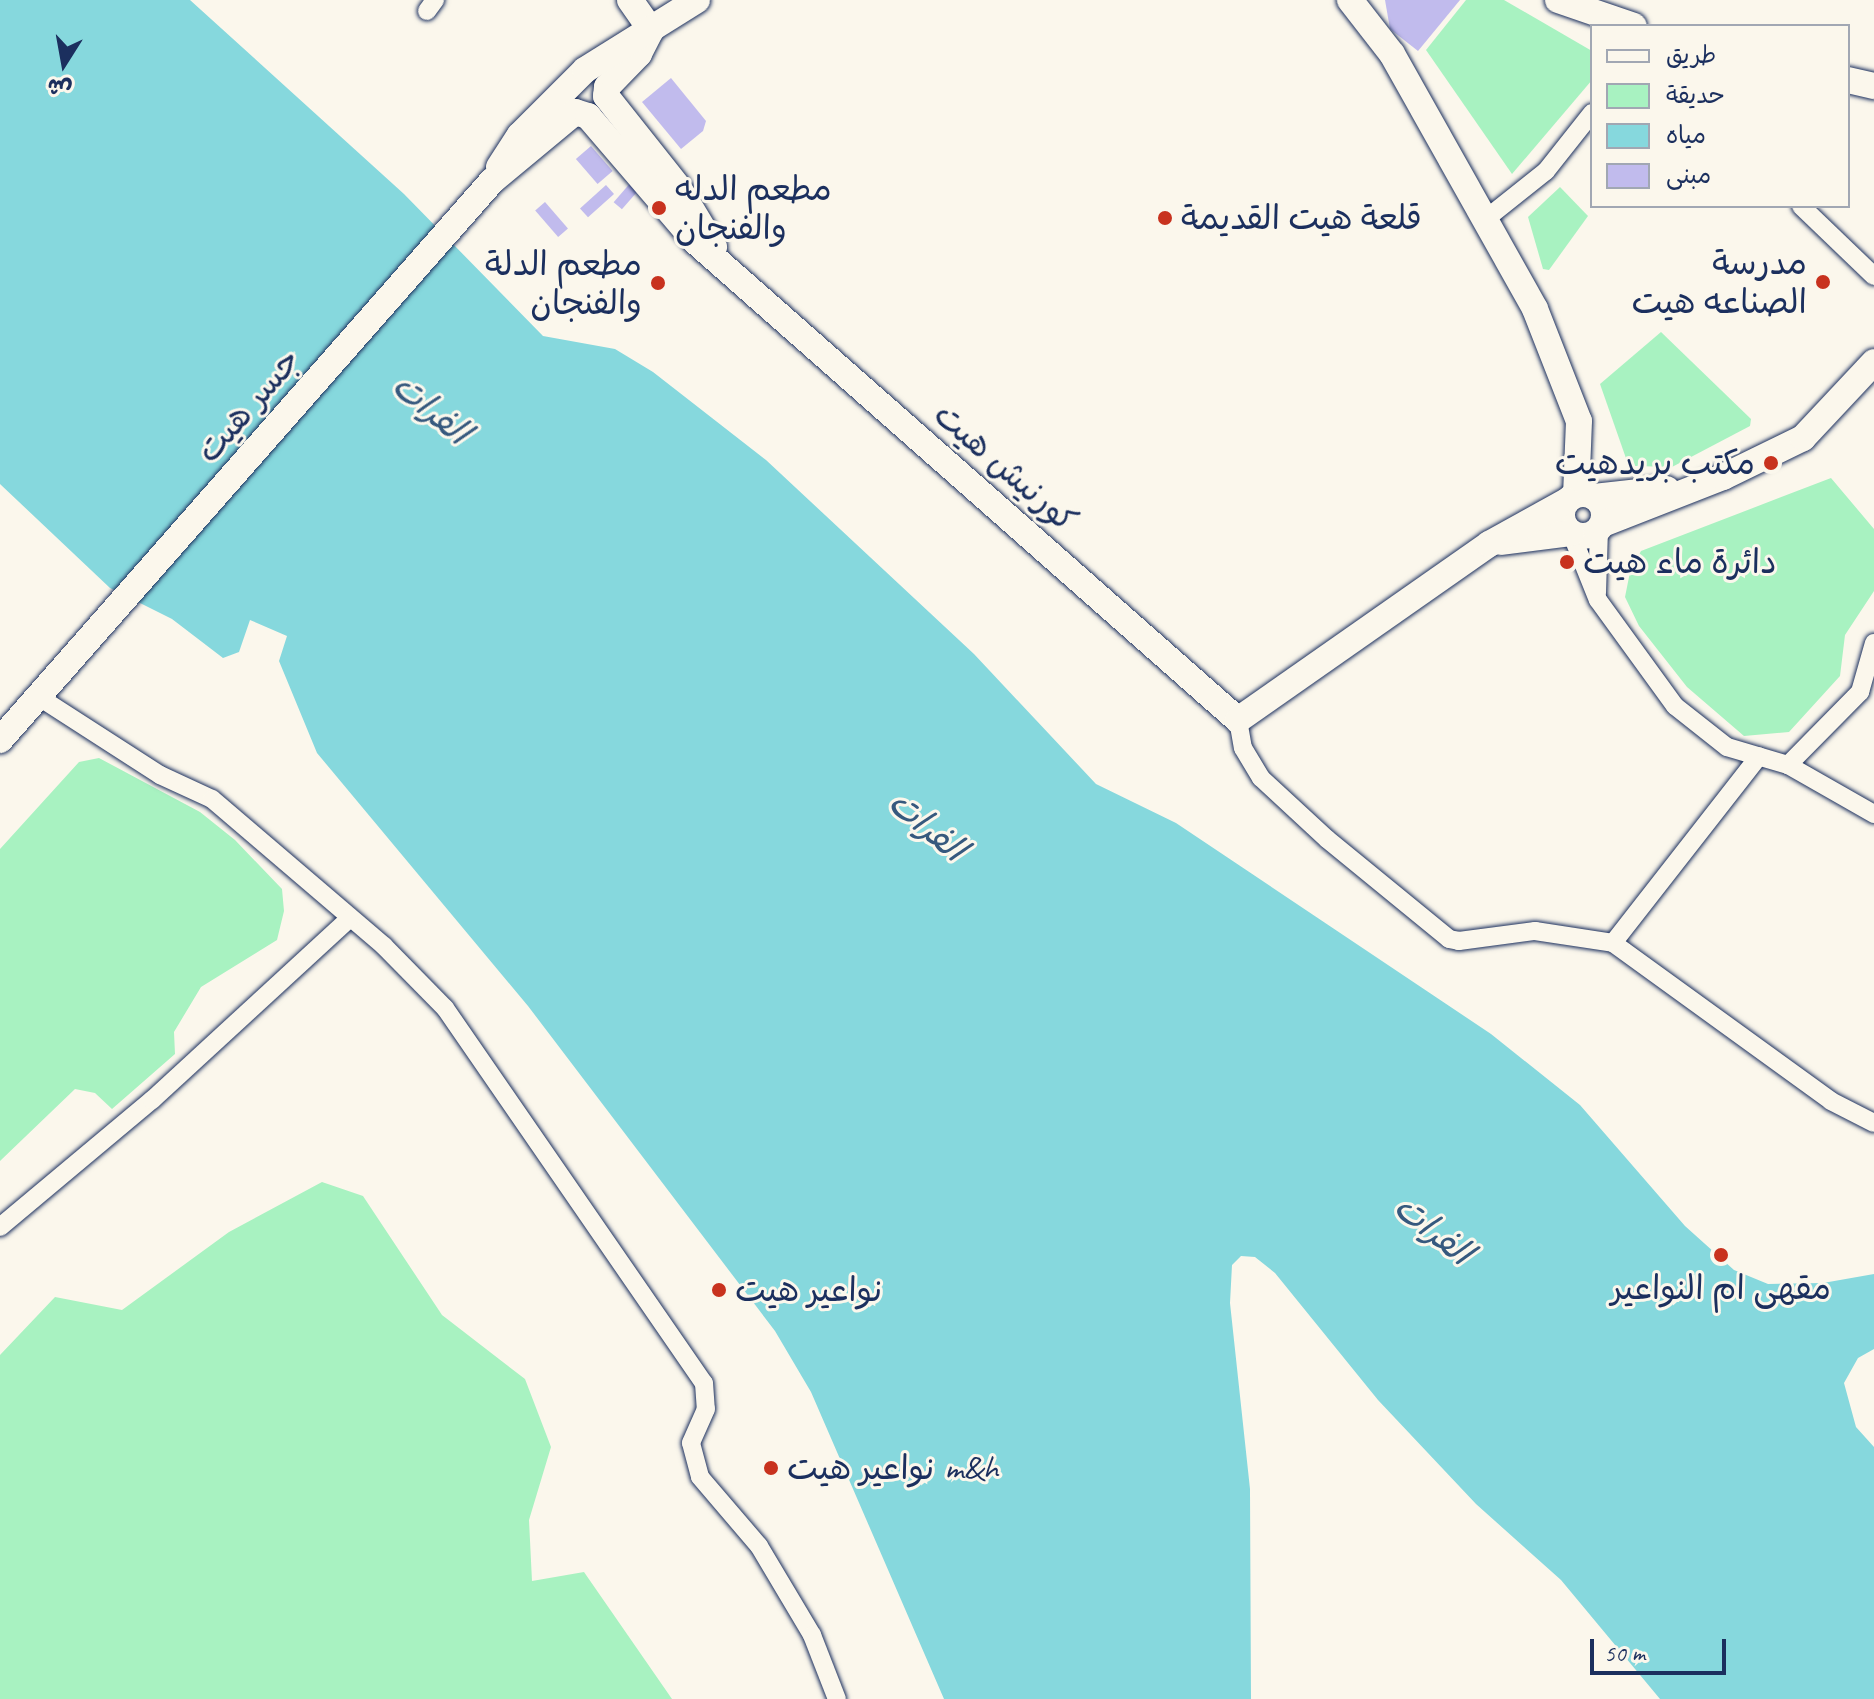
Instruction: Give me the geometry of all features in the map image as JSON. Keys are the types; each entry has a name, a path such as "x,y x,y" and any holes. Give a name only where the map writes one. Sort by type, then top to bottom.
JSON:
{"street":[{"path":"630,0 651,30"},
{"path":"492,181 520,135 585,70 618,45 651,30 697,0"},
{"path":"1558,0 1628,24"},
{"path":"1355,2 1392,54 1487,218 1535,309 1575,403 1581,458 1579,498 1562,518 1598,600 1675,706 1727,747 1788,765 1874,814"},
{"name":"كورنيش هيت","path":"651,30 639,54 607,87 606,96 678,187 726,269"},
{"path":"1850,80 1874,86"},
{"name":"كورنيش هيت","path":"492,181 570,113 584,113 668,213 726,269 1238,720"},
{"path":"1487,218 1546,171 1590,116"},
{"name":"جسر هيت","path":"0,740 59,677 492,181"},
{"path":"1803,208 1874,276"},
{"path":"1489,544 1571,533 1589,536 1601,526 1803,438 1874,362"},
{"path":"1698,485 1579,498 1489,544 1238,720 1243,748 1261,778 1449,939 1535,931 1613,943 1831,1101 1874,1123"},
{"path":"1579,498 1604,512 1598,600"},
{"path":"1788,765 1860,692 1874,643"},
{"path":"39,697 160,775 212,799 350,918 445,1008 704,1383 706,1409 691,1443 700,1477 759,1546 812,1635 837,1699"},
{"path":"1613,943 1759,756"},
{"path":"0,1227 152,1100 350,918"}],"green space":[{"path":"1466,0 1504,0 1590,50 1590,82 1512,174 1426,50"},
{"path":"1560,187 1588,216 1549,270 1543,269 1528,217"},
{"path":"1661,332 1751,419 1750,426 1672,467 1635,466 1628,464 1600,384"},
{"path":"1831,478 1874,529 1874,591 1845,635 1840,676 1789,732 1744,736 1687,687 1639,626 1625,597 1630,572 1641,551"},
{"path":"99,758 200,812 235,840 282,889 284,911 277,940 201,987 174,1032 175,1054 112,1109 95,1093 75,1089 0,1161 0,849 79,762"},
{"path":"322,1182 363,1196 442,1315 525,1379 551,1447 529,1520 532,1581 584,1572 672,1699 0,1699 0,1355 55,1297 122,1310 229,1232"}],"water":[{"name":"الفرات","path":"0,0 190,0 404,194 543,336 615,349 653,372 766,460 974,654 1096,784 1176,823 1491,1034 1580,1105 1685,1226 1734,1270 1768,1284 1823,1283 1874,1274 1874,1349 1858,1358 1844,1383 1856,1427 1874,1447 1874,1699 1660,1699 1561,1580 1476,1504 1378,1400 1275,1273 1255,1257 1241,1256 1232,1265 1230,1303 1250,1489 1251,1699 944,1699 811,1392 775,1331 528,1006 317,753 279,661 287,636 250,620 239,652 223,658 172,619 110,588 0,484"}],"building":[{"path":"1385,0 1460,0 1418,51 1390,29"},
{"path":"671,78 706,121 703,131 681,149 642,102"},
{"path":"591,146 613,171 598,184 576,159"},
{"path":"632,181 640,188 622,209 614,202"},
{"path":"606,185 614,194 588,217 580,208"},
{"path":"545,202 568,228 558,237 535,211"}],"place":[{"name":"مطعم الدله والفنجان","path":"659,208"},
{"name":"قلعة هيت القديمة","path":"1165,218"},
{"name":"مدرسة الصناعه هيت","path":"1823,282"},
{"name":"مطعم الدلة والفنجان","path":"658,283"},
{"name":"مكتب بريدهيت","path":"1771,463"},
{"name":"دائرة ماء هيت","path":"1567,562"},
{"name":"مقهى ام النواعير","path":"1721,1255"},
{"name":"نواعير هيت","path":"719,1290"},
{"name":"نواعير هيت m&h","path":"771,1468"}]}
